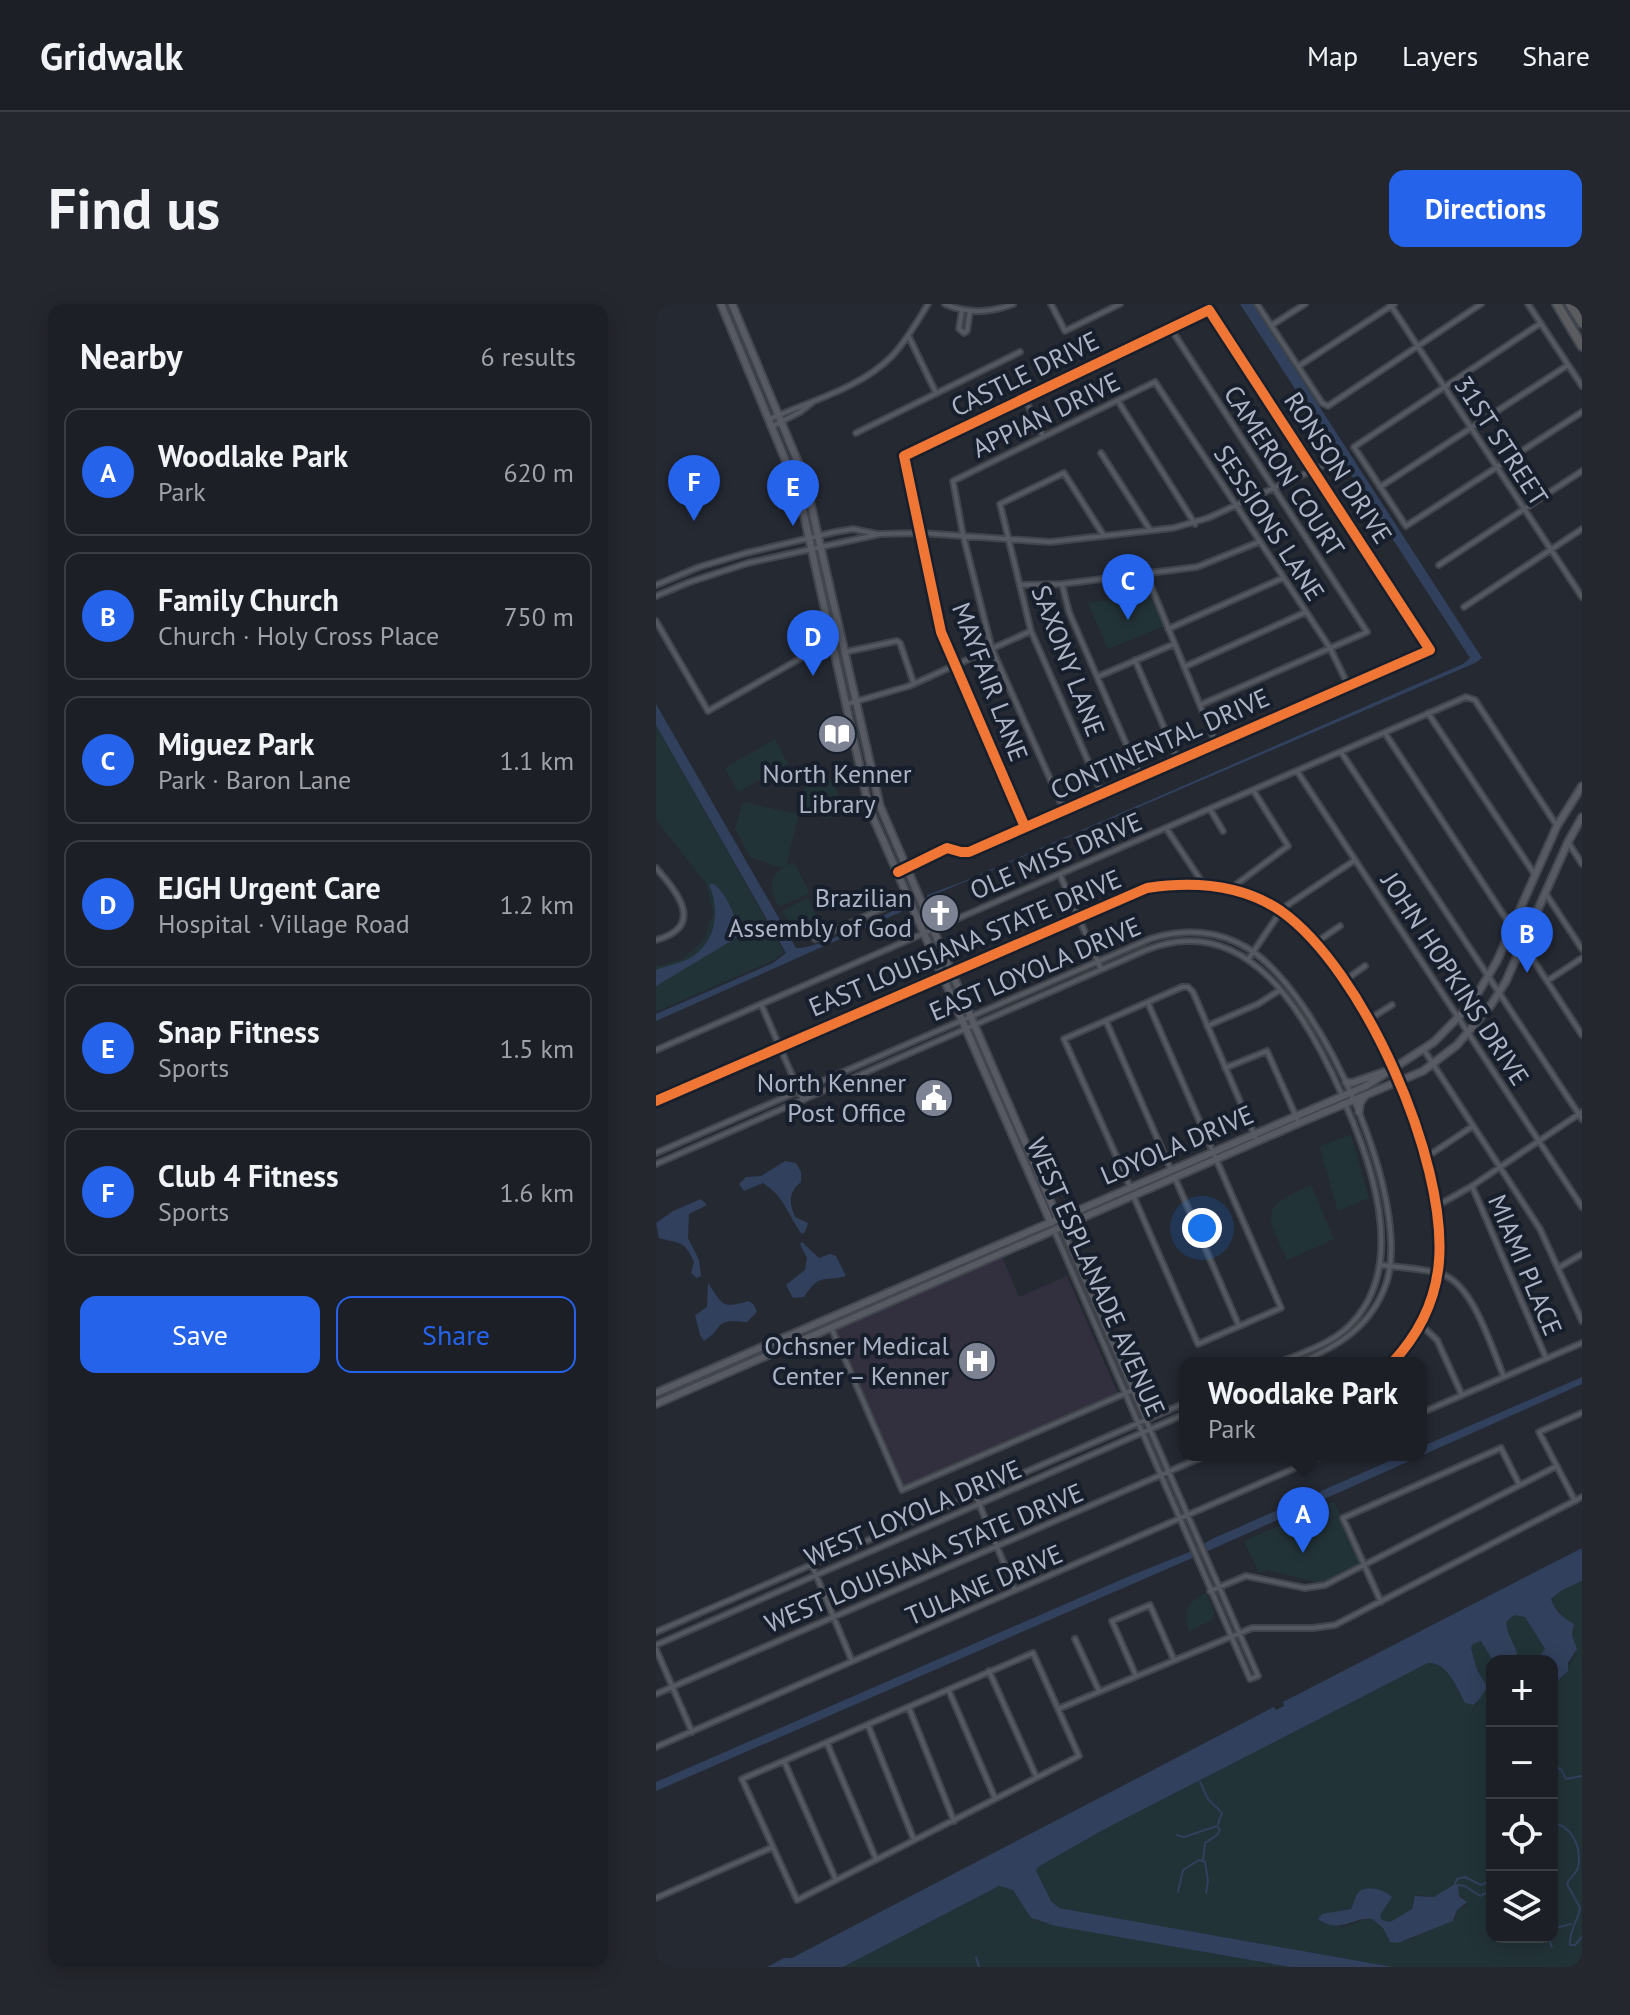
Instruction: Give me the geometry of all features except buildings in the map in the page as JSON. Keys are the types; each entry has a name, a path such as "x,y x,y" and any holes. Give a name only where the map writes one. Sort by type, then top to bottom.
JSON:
{"highway":[{"path":"1557,304 1582,346"},
{"path":"1570,304 1582,323"}],"main road":[{"path":"721,304 732,324 740,323"},
{"name":"WEST ESPLANADE AVENUE","path":"721,304 799,493 866,799 924,933 970,1017 995,1096 1056,1224"},
{"name":"WEST ESPLANADE AVENUE","path":"732,304 806,485 875,794 932,930 962,1020 1003,1092 1031,1168"},
{"path":"742,355 752,351"},
{"path":"782,454 792,456 802,472"},
{"path":"788,466 800,484 806,485"},
{"path":"799,493 807,496 813,510"},
{"path":"816,569 823,585 830,586"},
{"path":"819,585 832,596"},
{"path":"822,599 831,604 838,620"},
{"path":"836,663 840,668 845,667 846,656"},
{"path":"840,682 846,675 852,681"},
{"name":"LOYOLA DRIVE","path":"1352,1096 1424,1050 1460,1019 1489,977 1557,826 1582,786"},
{"name":"LOYOLA DRIVE","path":"656,1393 893,1290 1075,1216 1173,1173 1212,1152 1256,1137 1352,1096 1399,1083 1434,1064 1469,1032 1499,993 1582,817"},
{"path":"873,818 886,821"},
{"path":"1557,826 1568,842"},
{"path":"890,855 897,846"},
{"path":"1535,875 1545,893"},
{"path":"1512,928 1523,944"},
{"path":"1346,1082 1352,1083 1393,1069"},
{"path":"995,1096 1003,1092"},
{"path":"1359,1112 1361,1101 1371,1093"},
{"path":"1011,1133 1019,1129"},
{"name":"LOYOLA DRIVE","path":"1173,1173 1216,1159 1256,1137"},
{"name":"LOYOLA DRIVE","path":"656,1404 897,1299 1056,1224"},
{"path":"893,1290 897,1299"},
{"path":"771,1343 774,1352"},
{"path":"705,1372 709,1381"},
{"path":"681,1382 685,1391"}],"street":[{"path":"769,423 800,412 816,400 882,365 909,337 928,304"},
{"path":"945,304 981,312 1013,304"},
{"path":"1051,304 1065,331 1120,304"},
{"path":"1257,304 1322,403 1328,406 1481,304"},
{"path":"1272,325 1305,304"},
{"path":"1528,304 1582,386"},
{"path":"1299,366 1392,305"},
{"name":"31ST STREET","path":"1392,305 1582,597"},
{"path":"962,310 959,329 964,333 970,311"},
{"name":"CASTLE DRIVE","path":"904,456 1209,310"},
{"name":"RONSON DRIVE","path":"1209,310 1430,650"},
{"path":"1541,323 1354,447 1406,526 1582,412"},
{"name":"CAMERON COURT","path":"1171,329 1367,632 1330,648"},
{"path":"909,337 936,393"},
{"path":"856,433 1020,352"},
{"path":"1380,487 1568,365"},
{"name":"APPIAN DRIVE","path":"963,535 953,481 1155,382"},
{"name":"SESSIONS LANE","path":"1155,382 1330,648 1348,686"},
{"path":"1025,399 1043,436"},
{"path":"1118,401 1195,524"},
{"path":"1101,453 1150,530"},
{"name":"MAYFAIR LANE","path":"904,456 941,632 1025,827"},
{"path":"656,585 746,553 853,529 880,534 921,533 1050,542 1195,524 1331,462"},
{"path":"1439,565 1582,471"},
{"name":"SAXONY LANE","path":"1102,793 1031,631 1000,504 1064,473 1104,536"},
{"path":"853,529 856,540"},
{"path":"1464,607 1582,529"},
{"path":"656,596 748,563 880,534"},
{"path":"963,535 992,649 1064,810"},
{"path":"1019,585 1062,584 1197,567 1259,542"},
{"path":"746,553 748,563"},
{"path":"686,573 690,582"},
{"path":"1146,574 1216,744"},
{"path":"674,577 678,586"},
{"path":"1168,629 1283,578"},
{"path":"1062,584 1069,612 1140,776"},
{"path":"1184,667 1306,612"},
{"path":"656,621 708,711 831,641 842,639"},
{"path":"845,705 914,684 1031,631"},
{"path":"846,656 897,641 914,684"},
{"path":"1097,677 1174,644"},
{"path":"1200,705 1330,648"},
{"name":"CONTINENTAL DRIVE","path":"898,872 947,848 969,852 1430,650"},
{"path":"1135,660 1178,760"},
{"name":"OLE MISS DRIVE","path":"656,1050 1428,713 1471,697 1557,826"},
{"path":"1428,713 1535,875"},
{"path":"1385,733 1512,928"},
{"path":"1341,752 1581,1115 1435,1207"},
{"name":"JOHN HOPKINS DRIVE","path":"1297,771 1582,1207"},
{"path":"1230,889 1288,846 1253,790"},
{"path":"1210,809 1223,831"},
{"path":"1166,828 1201,884"},
{"path":"1568,842 1582,864"},
{"path":"1249,958 1280,911 1355,860"},
{"path":"656,868 678,893 683,907 677,930 656,940"},
{"path":"1060,875 1101,969"},
{"name":"EAST LOUISIANA STATE DRIVE","path":"656,1101 1147,888 1175,884 1230,889 1280,911 1315,943 1344,981 1368,1020 1399,1083"},
{"path":"1545,893 1582,949"},
{"path":"815,939 908,897"},
{"path":"1315,943 1340,926"},
{"name":"EAST LOYOLA DRIVE","path":"656,1153 1150,939 1181,932 1215,934 1253,951 1276,972 1301,1005 1346,1082 1359,1112"},
{"name":"EAST LOYOLA DRIVE","path":"656,1164 1157,945 1181,940 1221,945 1249,958 1280,990 1318,1046 1344,1099"},
{"path":"1523,944 1582,1035"},
{"path":"1547,981 1582,958"},
{"path":"1344,981 1365,966"},
{"path":"1148,1003 1281,1308 1198,1344 1064,1039 1182,987 1188,987 1193,992 1256,1137"},
{"path":"1207,1026 1258,1004 1280,990"},
{"path":"761,1004 803,1100"},
{"path":"1368,1020 1392,1005"},
{"path":"1106,1021 1239,1326"},
{"path":"1424,1050 1540,1229 1582,1321"},
{"path":"1225,1068 1267,1051 1297,1119"},
{"path":"1397,1357 1421,1325 1431,1302 1440,1246 1424,1158 1399,1083"},
{"path":"1292,1357 1346,1328 1369,1301 1381,1265 1381,1230 1372,1184 1344,1099"},
{"path":"1312,1357 1336,1346 1364,1323 1380,1297 1390,1266 1391,1241 1385,1203 1359,1112"},
{"path":"1424,1158 1473,1126"},
{"name":"MIAMI PLACE","path":"1472,1186 1546,1358"},
{"name":"WEST ESPLANADE AVENUE","path":"1056,1224 1146,1419 1258,1676 1250,1679 1230,1636 1056,1224"},
{"path":"1559,1267 1582,1254"},
{"path":"1381,1265 1438,1273 1456,1283 1473,1306 1504,1377"},
{"path":"828,1318 902,1490 1133,1390"},
{"path":"1421,1325 1437,1340 1462,1395"},
{"path":"1427,1410 1582,1343"},
{"name":"WEST LOYOLA DRIVE","path":"656,1632 1179,1405"},
{"path":"1575,1501 1539,1432 1582,1413"},
{"name":"WEST LOYOLA DRIVE","path":"656,1647 1179,1417"},
{"path":"1381,1602 1343,1518 1501,1448 1520,1485"},
{"name":"WEST LOUISIANA STATE DRIVE","path":"656,1694 1193,1461"},
{"name":"TULANE DRIVE","path":"656,1747 1305,1461"},
{"path":"1210,1591 1246,1576 1291,1586 1317,1587 1364,1566 1557,1466"},
{"path":"975,1494 1015,1590"},
{"path":"1058,1709 1237,1632 1272,1626 1313,1628 1335,1625 1582,1497"},
{"path":"811,1563 852,1661"},
{"path":"1136,1676 1112,1621 1150,1605 1174,1660"},
{"path":"1075,1639 1099,1692"},
{"path":"656,1647 692,1732"},
{"path":"1033,1653 1079,1756 797,1900 742,1779 989,1671 1033,1653"},
{"path":"989,1671 1036,1776"},
{"path":"949,1691 995,1798"},
{"path":"909,1708 954,1821"},
{"path":"868,1725 914,1840"},
{"path":"827,1743 876,1859"},
{"path":"784,1761 836,1880"},
{"path":"656,1898 773,1847"}],"shaded area":[{"path":"1150,595 1164,626 1108,649 1088,603"},
{"path":"656,725 784,952 774,960 656,1012 656,967 683,959 704,939 713,913 706,883 656,820"},
{"path":"775,739 788,764 738,792 725,768"},
{"path":"820,772 833,784 839,800 840,812 826,819 803,809 800,803 807,780"},
{"path":"743,802 797,814 786,866 794,862 808,894 779,907 772,884 775,875 785,866 779,867 750,857 735,829"},
{"path":"808,898 822,927 800,933 790,925 782,911"},
{"path":"1351,1135 1369,1198 1340,1210 1320,1148"},
{"path":"1311,1185 1334,1239 1287,1260 1274,1231 1272,1213 1283,1200"},
{"name":"Ochsner Medical Center – Kenner","path":"1002,1257 1019,1297 1067,1276 1118,1394 905,1487 835,1328"},
{"path":"1334,1501 1361,1565 1320,1583 1267,1570 1259,1573 1244,1541"},
{"path":"1582,1581 1582,1967 1393,1967 1059,1908 1045,1892 1036,1872 1037,1867 1428,1663 1441,1666 1446,1671 1465,1703 1473,1705 1486,1690 1486,1943 1558,1943 1558,1679 1571,1662 1576,1647 1572,1635 1575,1629 1551,1599","holes":["1453,1887 1464,1898 1466,1906 1457,1910 1455,1919 1398,1943 1388,1940 1383,1928 1372,1919 1338,1926 1324,1923 1322,1914 1351,1909 1357,1893 1369,1889 1390,1895 1380,1915 1382,1920 1390,1922 1412,1909 1413,1900 1418,1895 1434,1897"]},
{"path":"1206,1593 1215,1613 1212,1620 1189,1631 1188,1608 1195,1599"},
{"path":"1514,1615 1524,1615 1545,1650 1541,1655 1516,1655 1506,1628 1507,1621"},
{"path":"1481,1641 1489,1655 1486,1655 1486,1684 1477,1670 1470,1648"},
{"path":"999,1886 1013,1890 1031,1918 1039,1922 1290,1967 843,1967"}],"water":[{"path":"1240,304 1253,304 1482,658 927,898 927,895 1463,664 1470,658"},
{"path":"656,704 796,948 832,939 902,906 903,911 656,1021 656,1014 773,963 786,953 656,725"},
{"path":"709,884 714,884 728,902 736,924 736,938 656,986 656,970 688,959 707,942 715,914"},
{"path":"785,1161 796,1163 801,1172 801,1182 792,1194 791,1202 795,1217 808,1223 802,1234 770,1188 763,1183 744,1191 739,1184 746,1177 761,1176"},
{"path":"701,1199 707,1205 689,1214 688,1238 699,1260 701,1276 697,1278 691,1273 694,1262 687,1249 659,1238 656,1223 673,1211"},
{"path":"802,1242 819,1258 830,1254 836,1256 846,1276 823,1279 814,1284 804,1297 793,1298 786,1285 805,1270 807,1258 800,1244"},
{"path":"708,1283 724,1303 733,1305 749,1301 757,1312 747,1322 724,1323 704,1341 695,1315 707,1307"},
{"path":"1582,1377 1582,1384 1427,1453 1427,1444"},
{"path":"1389,1461 1410,1461 656,1791 656,1782 1187,1553"},
{"path":"1582,1548 1582,1581 1551,1599 1560,1614 1574,1624 1572,1635 1577,1649 1568,1663 1568,1671 1558,1680 1558,1655 1540,1655 1545,1649 1525,1617 1514,1615 1507,1621 1507,1626 1517,1655 1489,1655 1481,1641 1471,1648 1477,1670 1486,1684 1486,1690 1473,1705 1465,1703 1455,1683 1441,1666 1428,1663 1101,1831 1036,1871 1051,1901 1059,1908 1393,1967 1290,1967 1056,1926 1031,1918 1013,1890 999,1886 843,1967 767,1967 784,1958 792,1958 1274,1707 1276,1710 1284,1706 1283,1702"},
{"path":"1458,1885 1459,1896 1467,1902 1457,1910 1453,1921 1398,1943 1390,1942 1383,1928 1372,1919 1340,1926 1318,1919 1322,1914 1351,1909 1358,1892 1372,1888 1392,1897 1380,1915 1382,1920 1390,1922 1412,1909 1415,1896 1434,1897"}],"waterway":[{"path":"1558,1768 1566,1779 1582,1776"},
{"path":"1200,1782 1208,1799 1222,1813 1218,1824"},
{"path":"1558,1825 1574,1838 1579,1860 1578,1868 1567,1884 1580,1908 1570,1945 1575,1945 1582,1937"},
{"path":"1177,1835 1184,1837 1217,1826 1220,1830 1217,1835 1205,1843 1203,1860"},
{"path":"1178,1892 1183,1870 1199,1860 1205,1862 1206,1893"},
{"path":"1455,1884 1457,1879 1465,1877 1481,1885 1486,1882"},
{"path":"1458,1885 1480,1896 1486,1893"},
{"path":"1558,1927 1571,1924"},
{"path":"1550,1943 1552,1947"},
{"path":"976,1957 979,1967"}],"cycle path":[{"path":"898,872 947,848 969,852 1430,650 1209,310 904,456 941,632 1025,827"},
{"path":"656,1101 1147,888 1199,885 1250,895 1281,911 1312,939 1342,976 1370,1021 1414,1121 1429,1172 1438,1219 1439,1261 1430,1303 1397,1357"}],"place":[{"name":"Club 4 Fitness","path":"694,521"},
{"name":"Snap Fitness","path":"793,526"},
{"name":"Miguez Park","path":"1128,620"},
{"name":"EJGH Urgent Care","path":"813,676"},
{"name":"North Kenner Library","path":"837,734"},
{"name":"Brazilian Assembly of God","path":"940,913"},
{"name":"Family Church","path":"1527,973"},
{"name":"North Kenner Post Office","path":"934,1098"},
{"name":"Ochsner Medical Center – Kenner","path":"977,1361"},
{"name":"Woodlake Park","path":"1303,1553"}]}
